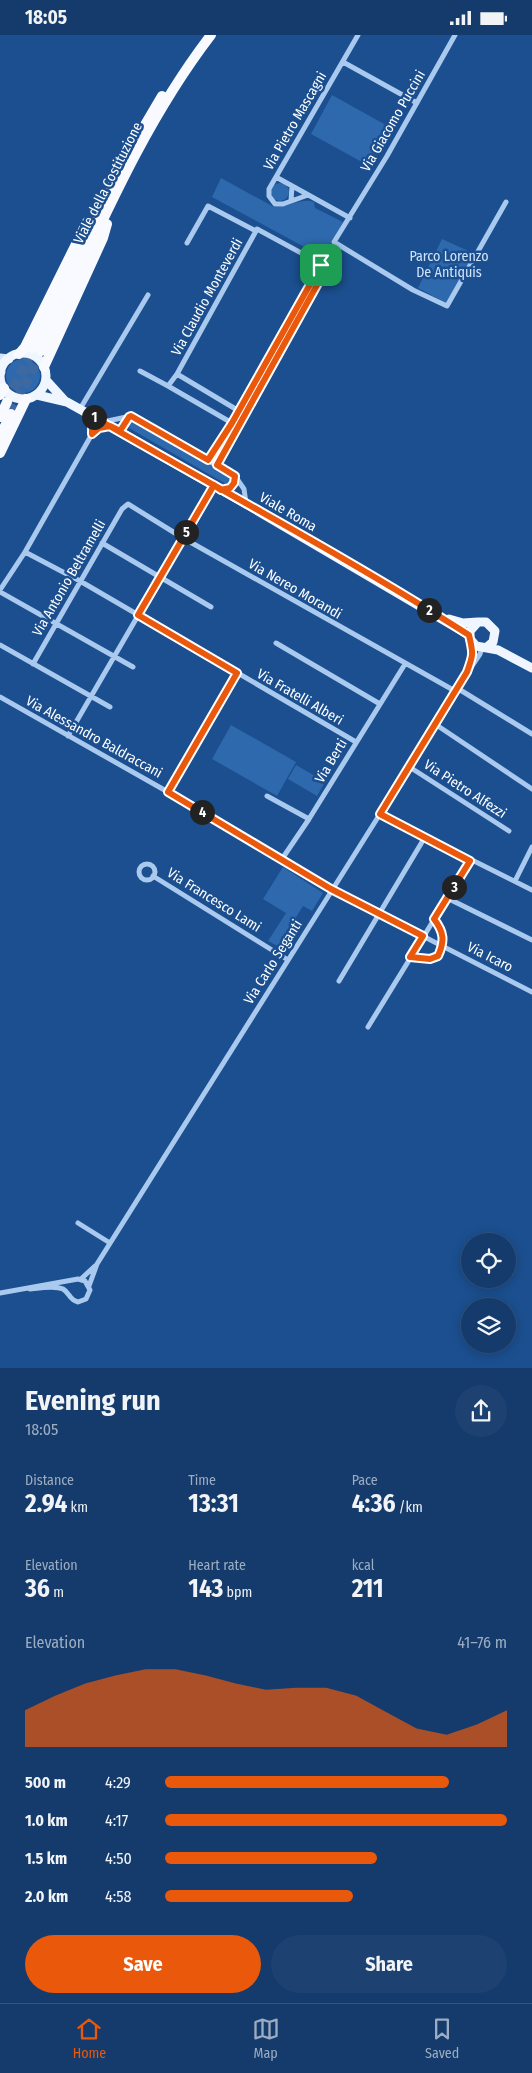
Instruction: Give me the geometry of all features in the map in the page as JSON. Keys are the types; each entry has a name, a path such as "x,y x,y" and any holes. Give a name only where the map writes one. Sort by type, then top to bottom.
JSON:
{"highway":[{"name":"Viale della Costituzione","path":"37,349 151,114 181,65 203,35"},
{"name":"Viale della Costituzione","path":"113,192 184,71 211,35"},
{"path":"19,354 25,347 87,221 113,192"},
{"path":"44,367 103,238 113,192"},
{"path":"0,417 4,395"},
{"path":"0,453 26,399"},
{"path":"0,436 12,413"}],"main road":[{"path":"19,354 34,356 44,367 45,385 37,395 26,399 4,395 0,372 4,358 19,354"},
{"name":"Viale Roma","path":"46,380 68,403"},
{"name":"Viale Roma","path":"37,395 68,403 120,431 469,635"},
{"name":"Viale Roma","path":"442,618 463,623 478,622"},
{"path":"516,659 501,644 490,624 478,622 472,627 469,635 481,646 498,650 532,668"},
{"path":"481,646 493,642 495,635"}],"street":[{"name":"Via Pietro Mascagni","path":"308,195 283,204 275,204 269,196 269,189 358,35"},
{"name":"Via Giacomo Puccini","path":"454,35 350,218 334,242 413,290 446,307 506,202"},
{"path":"343,62 416,103"},
{"path":"276,177 350,218"},
{"path":"291,201 292,186"},
{"path":"187,243 208,206 256,231 257,229 327,267 217,465"},
{"name":"Via Claudio Monteverdi","path":"168,386 177,374 256,231"},
{"path":"208,460 239,411 321,265"},
{"path":"80,409 148,295"},
{"path":"140,371 232,423"},
{"name":"Via Claudio Monteverdi","path":"177,374 239,411"},
{"path":"92,416 92,434"},
{"path":"120,431 129,417"},
{"path":"133,667 0,591 25,552 92,434 106,424 129,417 235,476 244,489 246,504"},
{"path":"68,736 183,538 217,488 230,488 234,483 235,476"},
{"name":"Via Nereo Morandi","path":"126,504 405,664 456,689 532,733"},
{"name":"Via Antonio Beltramelli","path":"32,664 126,504"},
{"path":"102,543 211,607"},
{"name":"Via Fratelli Alberi","path":"25,552 80,581 356,742"},
{"path":"276,643 380,704"},
{"path":"0,645 110,707"},
{"name":"Via Carlo Seganti","path":"467,672 481,646"},
{"name":"Via Carlo Seganti","path":"89,1286 97,1264 331,889 380,814 456,689 480,654 481,646"},
{"name":"Via Berti","path":"282,859 405,664"},
{"path":"168,792 237,673"},
{"name":"Via Alessandro Baldraccani","path":"0,697 168,792 331,889"},
{"path":"435,724 532,789"},
{"name":"Via Pietro Alfezzi","path":"408,766 509,831"},
{"path":"267,796 309,819"},
{"path":"380,814 470,861 532,890"},
{"path":"339,981 425,837"},
{"path":"515,881 532,847"},
{"path":"368,1027 470,861"},
{"name":"Via Francesco Lami","path":"153,876 288,960"},
{"name":"Via Icaro","path":"331,889 532,992"},
{"path":"447,898 532,941"},
{"path":"410,957 430,959 438,956 444,937 434,919"},
{"path":"78,1223 110,1243"},
{"name":"Via Carlo Seganti","path":"81,1279 97,1264"},
{"path":"0,1293 81,1279 89,1286 88,1296 82,1301 73,1301 60,1288 30,1289"},
{"path":"67,1293 68,1285 74,1280"}],"green space":[{"path":"332,95 393,129 371,167 311,134"},
{"path":"221,178 274,207 305,201 314,202 315,208 343,222 323,257 212,197"},
{"path":"280,183 286,186 289,192 286,198 280,201 274,198 271,192 274,186"},
{"name":"Parco Lorenzo De Antiquis","path":"442,239 475,254 446,303 418,288"},
{"path":"23,359 35,364 40,376 35,388 23,393 11,388 6,376 11,364"},
{"path":"131,421 230,476 232,482 226,484 129,428 128,422"},
{"path":"231,725 296,762 277,796 212,759"},
{"path":"296,765 325,782 317,796 288,779"},
{"path":"283,867 323,893 312,911 303,906 288,930 297,935 288,949 285,950 268,941 286,913 263,899"}],"tunnel":[{"path":"7,402 33,348"},
{"path":"11,414 41,351"}],"route":[{"path":"321,265 232,423 208,460 131,416 120,431 110,426 99,428 92,434 94,425 92,416 120,431 214,485 246,504 290,529 469,635 474,645 467,672 380,814 470,861 434,919 444,937 438,956 430,959 410,957 423,936 331,889 168,792 237,673 138,615 214,485 221,490 230,488 234,483 235,476 217,465 327,267 321,265"}]}
